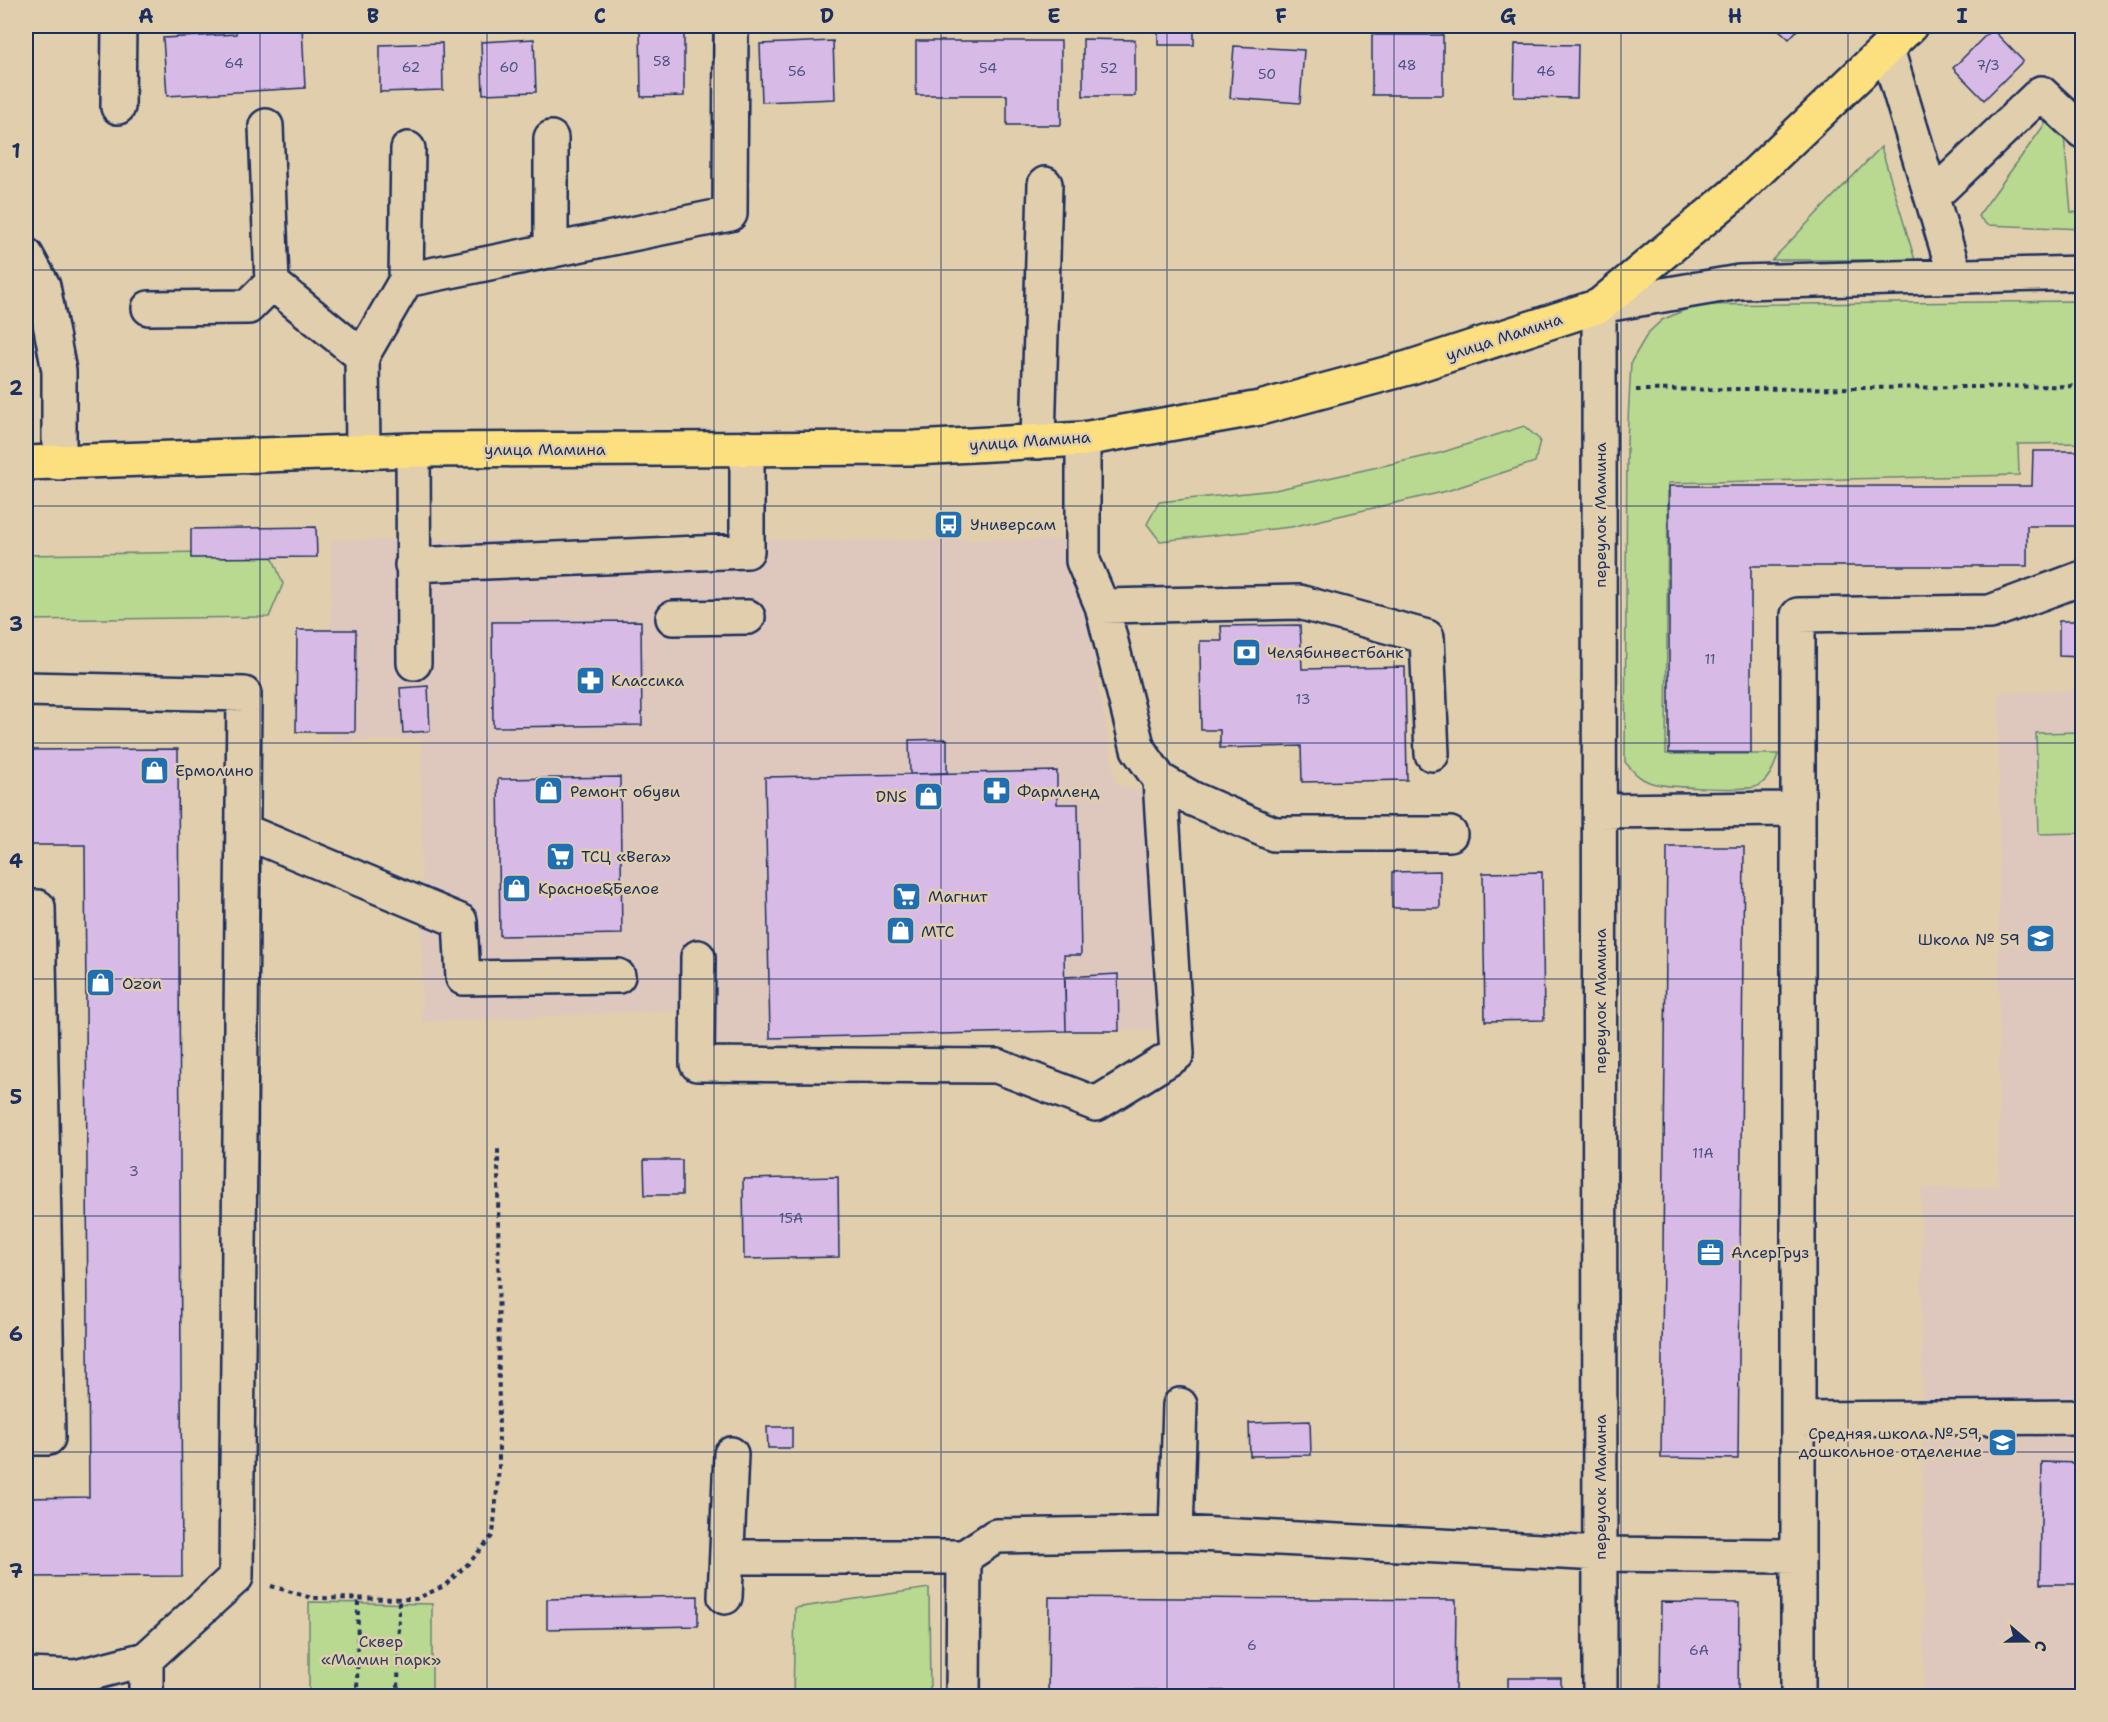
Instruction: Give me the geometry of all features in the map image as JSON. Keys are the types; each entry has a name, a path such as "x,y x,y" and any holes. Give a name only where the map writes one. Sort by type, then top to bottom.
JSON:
{"main road":[{"name":"улица Мамина","path":"26,463 412,450 915,448 1083,439 1260,408 1408,368 1599,306 1733,195 1910,26"}],"street":[{"path":"118,107 119,26"},
{"path":"406,280 730,214 731,26"},
{"path":"1887,49 1955,275"},
{"path":"1932,197 2041,93 2082,131"},
{"path":"148,308 248,307 272,283 266,126"},
{"path":"551,138 551,251"},
{"path":"363,452 362,356 406,280 408,149"},
{"path":"1038,442 1045,184"},
{"path":"26,255 43,286 59,371 59,463"},
{"path":"1599,306 1738,282 2082,273"},
{"path":"272,283 362,356"},
{"name":"переулок Мамина","path":"1599,306 1600,1696"},
{"path":"1083,439 1083,561 1102,606 1138,749 1160,780 1193,799 1274,834 1450,834"},
{"path":"412,566 747,551 747,448"},
{"path":"412,450 414,663"},
{"path":"1798,1696 1798,615 1990,612 2082,578"},
{"path":"1102,606 1299,602 1427,636 1432,754"},
{"path":"673,618 748,617"},
{"path":"26,689 244,694 236,1577 146,1659 76,1687 26,1675"},
{"path":"698,957 696,1064 997,1066 1096,1104 1177,1054 1160,780"},
{"path":"1600,811 1798,809"},
{"path":"244,831 460,921 463,978 618,976"},
{"path":"26,907 38,908 48,1438 26,1438"},
{"path":"1176,1533 1180,1405"},
{"path":"1798,1419 2082,1417"},
{"path":"725,1597 729,1557 731,1454"},
{"path":"729,1557 964,1557 996,1536 1176,1533 1600,1554 1798,1556"},
{"path":"963,1696 964,1557"},
{"path":"146,1659 146,1696"}],"path":[{"path":"1600,390 2082,386"},
{"path":"236,1577 312,1598 416,1599 444,1586 470,1563 493,1535 499,1467 498,1148"},
{"path":"357,1696 358,1599"},
{"path":"398,1696 399,1599"}],"shaded area":[{"path":"331,540 1073,540 1116,784 1143,791 1155,1029 681,1045 681,1010 422,1022 421,739 331,741"},
{"name":"Средняя школа № 59, дошкольное отделение","path":"2082,690 2082,1696 1924,1696 1921,1188 1999,1187 1999,693"}],"green space":[{"path":"2050,117 2063,125 2071,212 2082,213 2082,229 1987,225 1978,216"},
{"path":"1881,147 1915,260 1772,260"},
{"path":"2082,301 2082,443 2018,444 2019,475 1668,483 1666,754 1778,754 1767,778 1755,787 1669,786 1649,782 1636,774 1625,762 1627,441 1631,362 1648,333 1662,320 1696,305"},
{"path":"1524,426 1540,440 1535,462 1447,491 1291,527 1160,541 1147,524 1159,502 1275,490 1440,453"},
{"path":"270,551 283,584 269,617 26,620 26,555"},
{"path":"2082,732 2082,833 2039,834 2036,733"},
{"path":"929,1588 930,1696 793,1696 795,1608"},
{"name":"Сквер «Мамин парк»","path":"309,1602 432,1604 432,1696 309,1696"}],"building":[{"path":"236,26 302,26 305,88 167,96 163,38 236,34"},
{"path":"684,26 684,96 641,97 640,27"},
{"path":"1158,26 1194,26 1194,45 1158,45"},
{"path":"1775,26 1801,26 1789,39"},
{"path":"1992,29 2023,61 1984,100 1953,68"},
{"path":"1372,35 1443,35 1443,95 1372,95"},
{"path":"534,39 536,92 483,94 481,42"},
{"path":"1083,39 1135,40 1135,96 1083,96"},
{"path":"833,41 835,99 762,102 760,44"},
{"path":"916,41 1061,41 1061,125 1007,125 1007,95 916,95"},
{"path":"442,43 443,90 380,92 380,45"},
{"path":"1515,44 1578,45 1577,98 1514,97"},
{"path":"1234,46 1304,50 1300,103 1230,98"},
{"path":"2033,451 2082,451 2082,526 2027,526 2027,566 1751,566 1751,753 1669,753 1669,486 2032,486"},
{"path":"316,527 317,557 191,558 191,529"},
{"path":"641,621 642,725 493,727 492,622"},
{"path":"2059,621 2082,621 2082,657 2059,656"},
{"path":"1300,625 1302,669 1405,667 1407,780 1302,782 1301,746 1220,748 1220,730 1201,730 1200,641 1222,641 1221,626"},
{"path":"297,630 356,630 355,732 296,732"},
{"path":"428,686 430,731 403,733 400,688"},
{"path":"947,739 947,773 910,774 909,740"},
{"path":"178,749 182,1576 26,1577 26,1498 89,1497 85,845 26,845 26,750"},
{"path":"1057,771 1057,804 1078,804 1081,955 1064,955 1066,1031 770,1038 765,777"},
{"name":"ТСЦ «Вега»","path":"620,777 622,934 500,936 498,779"},
{"path":"1667,847 1744,847 1738,1459 1661,1458"},
{"path":"1440,871 1440,908 1392,908 1392,872"},
{"path":"1542,872 1544,1020 1485,1021 1483,873"},
{"path":"1118,974 1119,1031 1066,1031 1065,977"},
{"path":"644,1160 682,1160 682,1195 645,1195"},
{"path":"838,1177 839,1257 744,1259 743,1179"},
{"path":"1310,1421 1311,1455 1250,1456 1249,1423"},
{"path":"767,1427 792,1427 792,1448 768,1448"},
{"path":"2042,1462 2082,1463 2082,1584 2040,1584"},
{"path":"698,1596 698,1626 547,1629 547,1599"},
{"path":"1049,1597 1456,1600 1455,1693 1136,1690 1136,1696 1048,1696"},
{"path":"1661,1602 1739,1603 1738,1696 1660,1696"},
{"path":"1508,1678 1561,1678 1561,1696 1508,1696"}],"place":[{"name":"Универсам","path":"949,524"},
{"name":"Челябинвестбанк","path":"1246,652"},
{"name":"Классика","path":"590,680"},
{"name":"Ермолино","path":"154,770"},
{"name":"Ремонт обуви","path":"549,791"},
{"name":"Фармленд","path":"996,791"},
{"name":"DNS","path":"928,796"},
{"name":"ТСЦ «Вега»","path":"560,856"},
{"name":"Красное&Белое","path":"517,888"},
{"name":"Магнит","path":"907,896"},
{"name":"МТС","path":"900,931"},
{"name":"Школа № 59","path":"2041,939"},
{"name":"Ozon","path":"101,983"},
{"name":"АлсерГруз","path":"1710,1252"},
{"name":"Средняя школа № 59, дошкольное отделение","path":"2003,1442"}]}
